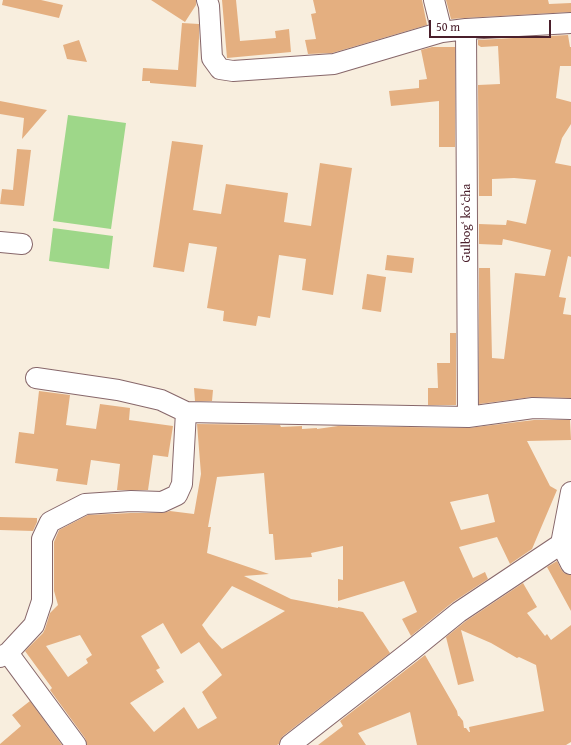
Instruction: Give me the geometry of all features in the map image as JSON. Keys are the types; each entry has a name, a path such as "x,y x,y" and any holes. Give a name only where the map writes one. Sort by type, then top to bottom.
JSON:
{"street":[{"path":"207,0 209,6 212,58 220,69 233,71 334,64 442,32 466,29 571,23"},
{"path":"434,0 442,32"},
{"name":"Gulbogʻ koʻcha","path":"466,29 468,417"},
{"path":"0,242 22,244"},
{"path":"36,378 118,390 161,400 186,412 468,417 533,408 571,408"},
{"path":"76,745 4,655 34,624 42,602 42,539 50,522 84,504 131,501 162,502 176,495 182,484 186,412"},
{"path":"571,492 561,544 571,564"},
{"path":"290,745 459,612 561,544"}],"green space":[{"path":"68,115 126,123 111,229 53,221"},
{"path":"53,228 113,236 109,269 49,261"}],"building":[{"path":"3,0 41,0 63,5 59,18 2,5"},
{"path":"151,0 196,0 196,5 185,22"},
{"path":"222,0 236,0 240,41 276,38 275,31 289,29 291,52 227,58"},
{"path":"313,0 422,0 427,25 332,53 308,54 305,40 316,39 311,14 316,13"},
{"path":"446,0 548,0 549,4 571,3 571,12 451,19"},
{"path":"182,23 199,24 196,87 142,81 143,68 178,70"},
{"path":"568,35 571,47 571,66 560,66 556,98 571,102 571,124 562,138 555,163 571,166 571,257 568,256 559,297 566,298 563,314 571,315 571,398 532,397 479,404 479,268 490,268 492,358 504,359 515,273 545,276 551,250 503,239 502,245 479,244 479,224 506,225 507,220 526,224 536,180 514,178 492,179 492,196 479,196 478,85 500,84 498,46 481,47 478,45 478,40"},
{"path":"79,40 87,62 67,59 63,45"},
{"path":"432,47 455,47 455,147 439,147 439,101 391,106 389,91 419,88 419,80 427,79 421,50"},
{"path":"0,101 47,110 22,139 24,118 0,114"},
{"path":"172,141 203,145 193,210 221,214 226,184 288,193 284,222 311,226 320,163 352,168 333,295 302,290 306,259 279,255 270,318 258,316 256,326 223,321 224,311 207,308 217,247 189,243 184,272 153,267"},
{"path":"17,149 31,150 24,206 0,204 2,189 13,190"},
{"path":"387,255 414,258 412,273 385,270"},
{"path":"367,274 386,277 381,312 362,309"},
{"path":"450,333 456,333 456,405 428,405 428,388 438,388 437,363 450,363"},
{"path":"194,388 213,390 212,401 195,401"},
{"path":"39,391 70,395 66,425 96,429 100,404 130,408 129,420 173,426 168,457 153,455 148,490 117,490 120,464 91,460 87,485 56,481 58,469 15,463 19,432 34,434"},
{"path":"534,420 570,420 571,440 527,441 550,486 557,490 532,549 510,564 497,537 459,547 473,578 485,572 488,579 453,602 411,636 402,619 417,612 404,581 338,601 338,579 343,580 343,546 311,553 312,557 275,560 273,534 269,534 264,473 217,477 208,527 211,527 207,553 269,574 244,576 291,599 363,612 390,653 283,736 279,744 87,745 85,738 50,690 52,688 25,651 43,633 50,613 58,605 54,591 54,542 59,530 88,515 162,513 170,511 194,514 201,474 197,424 280,425 281,427 302,426 302,429 317,429 338,426 468,428","holes":["488,494 495,522 461,530 450,502","232,586 285,611 222,649 202,625","163,623 181,654 199,642 222,675 202,692 217,718 198,729 184,707 154,732 130,703 164,682 156,670 160,668 141,636","80,635 92,655 86,659 88,663 68,677 46,646"]},
{"path":"0,517 37,518 37,522 33,531 0,530"},
{"path":"557,561 564,573 571,575 571,611 547,567"},
{"path":"523,583 537,607 527,613 545,636 547,634 551,640 571,625 571,742 566,745 417,745 410,712 358,733 366,745 318,745 343,726 340,721 425,655 457,711 458,716 463,721 464,728 466,728 469,732 469,727 544,711 536,665 519,657 517,658 491,643 461,630 474,681 458,685 446,637 466,621"},
{"path":"30,701 62,745 0,745 21,726 12,715"}]}
